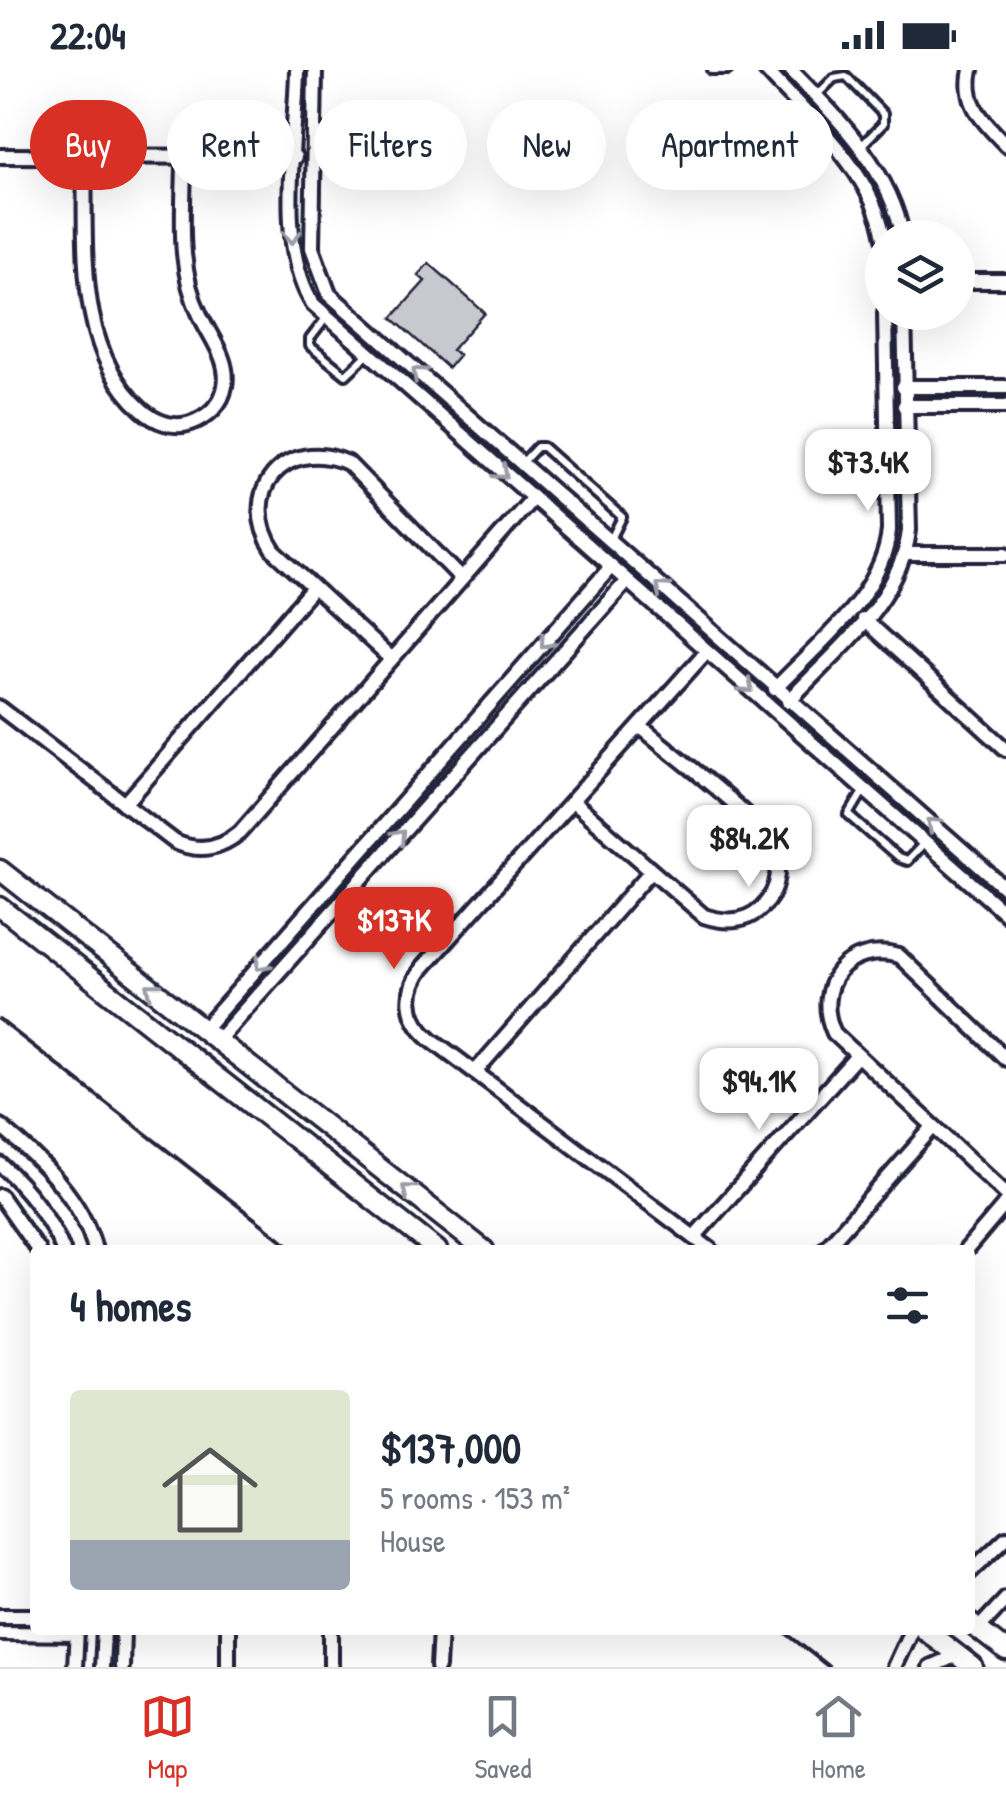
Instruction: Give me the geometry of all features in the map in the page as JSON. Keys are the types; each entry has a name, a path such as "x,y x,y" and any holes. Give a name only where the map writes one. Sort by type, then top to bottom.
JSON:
{"street":[{"path":"766,70 793,100"},
{"path":"791,70 819,100"},
{"path":"971,70 968,86 975,110 1006,145"},
{"path":"1006,889 329,294 316,266 312,232 314,73 297,72 295,269 302,288 326,318 1006,914"},
{"path":"833,116 860,147 894,200 899,220"},
{"path":"833,148 870,194 878,220"},
{"path":"0,156 30,156"},
{"path":"85,190 89,298 100,343 134,404 167,424 187,425 206,416 219,402 226,368 198,313 186,269 185,190"},
{"path":"975,281 1006,281"},
{"path":"350,339 361,323"},
{"path":"775,689 880,568 888,543 885,330"},
{"path":"790,701 889,589 906,554 909,505 904,330"},
{"path":"903,387 1006,388"},
{"path":"959,387 960,406"},
{"path":"904,406 1006,406"},
{"path":"391,658 264,537 260,504 274,473 287,462 318,454 348,463 460,578"},
{"path":"0,708 186,847 210,848 231,840 532,499"},
{"path":"889,506 909,505"},
{"path":"566,529 578,515"},
{"path":"906,554 1006,554"},
{"path":"211,1035 240,989 610,568"},
{"path":"211,1035 253,1000 626,582"},
{"path":"125,804 314,588"},
{"path":"574,610 588,623"},
{"path":"864,619 1006,750"},
{"path":"814,647 827,660"},
{"path":"704,1245 420,1030 409,1006 414,978 706,652"},
{"path":"574,803 704,916 732,921 758,911 768,902 779,874 778,858 763,832 641,728"},
{"path":"838,766 851,751"},
{"path":"0,870 478,1245"},
{"path":"476,1072 651,871"},
{"path":"0,906 431,1245"},
{"path":"1006,1058 912,964 884,952 870,953 843,965 828,990 828,1020 856,1057 1006,1194"},
{"path":"240,989 253,1000"},
{"path":"694,1237 856,1057"},
{"path":"0,1126 42,1162 70,1198 94,1245"},
{"path":"828,1245 933,1127"},
{"path":"0,1164 25,1186 46,1215 61,1245"},
{"path":"0,1196 34,1245"},
{"path":"970,1245 1006,1203"},
{"path":"975,1567 1006,1538"},
{"path":"975,1625 1006,1599"},
{"path":"0,1616 30,1616"},
{"path":"975,1627 1006,1651"},
{"path":"0,1633 30,1633"},
{"path":"75,1667 77,1635"},
{"path":"102,1667 104,1635"},
{"path":"122,1667 124,1635"},
{"path":"228,1635 228,1667"},
{"path":"331,1635 331,1667"},
{"path":"438,1667 440,1635"},
{"path":"894,1667 910,1635"},
{"path":"931,1635 965,1661"},
{"path":"930,1667 965,1661"}],"lane":[{"path":"712,70 728,70"},
{"path":"816,96 834,78 846,76 883,114 880,128 860,147"},
{"path":"326,318 310,339 310,346 346,375 367,355"},
{"path":"521,464 537,447 543,447 622,518 609,542"},
{"path":"865,789 849,811 864,829 902,861 926,841"}],"building":[{"path":"429,263 485,313 452,350 459,355 448,368 392,318 425,281 418,275"}],"railway":[{"path":"0,1020 289,1245"},
{"path":"788,1635 829,1667"}]}
